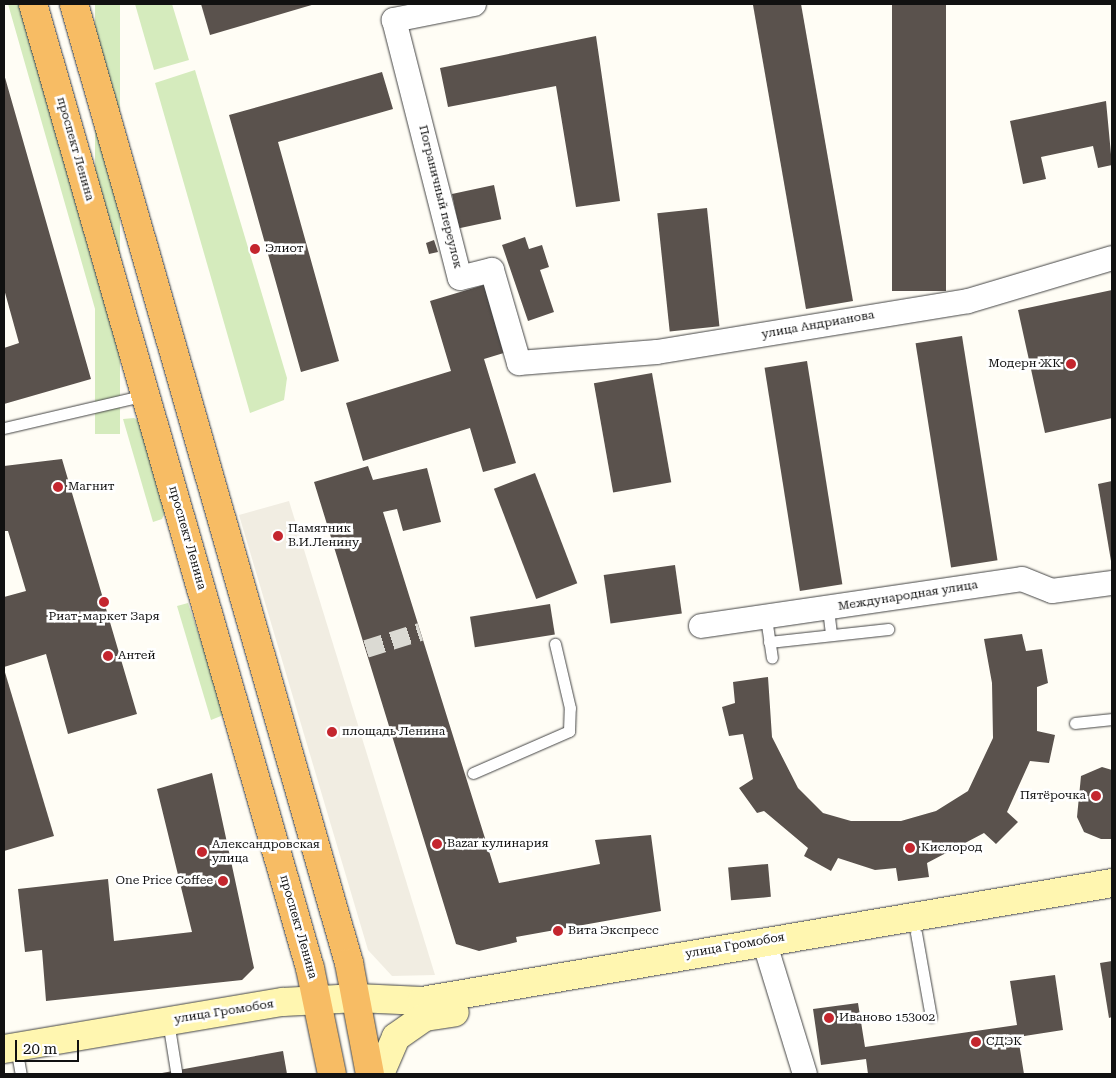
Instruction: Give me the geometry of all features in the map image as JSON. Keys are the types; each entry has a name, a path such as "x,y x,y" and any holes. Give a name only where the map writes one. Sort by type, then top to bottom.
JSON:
{"highway":[{"name":"проспект Ленина","path":"33,4 318,1000 332,1074"},
{"path":"74,4 357,998 370,1074"}],"main road":[{"name":"улица Громобоя","path":"380,1074 396,1037 426,1017 1112,883"},
{"name":"улица Громобоя","path":"10,1048 168,1021 318,1000 357,998 422,1001 766,951 916,933 1112,900"},
{"name":"улица Громобоя","path":"357,998 426,1017"}],"street":[{"name":"Пограничный переулок","path":"472,4 394,20 460,278 492,270 519,363"},
{"name":"улица Андрианова","path":"519,363 657,352 968,301 1112,258"},
{"name":"Международная улица","path":"701,626 828,609 1022,579 1052,591 1112,583"},
{"path":"766,951 805,1074"}],"lane":[{"path":"4,428 146,395"},
{"path":"828,609 831,635"},
{"path":"766,618 772,658"},
{"path":"769,642 888,629"},
{"path":"473,773 569,731 570,708 555,644"},
{"path":"1075,723 1112,719"},
{"path":"916,933 931,1017"},
{"path":"168,1021 176,1071"},
{"path":"10,1048 20,1074"}],"green space":[{"path":"8,4 27,4 74,166 68,175 109,321 118,324 127,355 109,358"},
{"path":"95,4 120,4 120,434 95,434"},
{"path":"135,4 172,4 189,60 154,70"},
{"path":"195,70 287,378 284,400 250,413 155,83"},
{"path":"134,418 141,422 166,510 162,519 153,522 123,419"},
{"path":"188,603 226,714 211,720 177,606"}],"shaded area":[{"name":"площадь Ленина","path":"289,501 435,975 392,976 368,950 239,515"}],"building":[{"path":"201,4 315,4 210,35"},
{"path":"801,4 853,301 806,309 753,5"},
{"path":"892,4 946,4 946,291 892,291"},
{"path":"596,36 620,201 576,207 556,86 448,107 440,68"},
{"path":"382,72 393,109 278,142 339,361 301,372 229,115"},
{"path":"4,74 91,379 4,404 4,348 19,343 4,289"},
{"path":"1106,101 1112,165 1098,168 1093,146 1041,157 1046,179 1023,184 1010,121"},
{"path":"494,185 501,219 459,228 452,194"},
{"path":"707,208 719,326 670,332 657,213"},
{"path":"525,237 529,249 542,245 549,267 540,270 554,312 528,321 502,245"},
{"path":"434,240 438,252 429,254 426,243"},
{"path":"487,284 507,352 484,359 516,463 483,472 470,428 363,461 346,403 451,371 430,301"},
{"name":"Модерн ЖК","path":"1112,290 1112,418 1045,433 1018,310"},
{"path":"962,336 998,560 951,568 916,343"},
{"path":"807,361 842,584 800,591 765,368"},
{"path":"652,373 671,482 613,493 594,383"},
{"path":"62,459 137,714 68,734 46,654 4,667 4,597 26,591 8,531 4,531 4,466"},
{"path":"368,466 373,480 427,468 441,522 403,531 397,509 383,512 499,883 600,864 595,840 651,835 661,911 516,937 517,942 479,951 456,944 314,482"},
{"path":"535,473 577,583 536,599 494,489"},
{"path":"1112,481 1112,560 1111,561 1098,484"},
{"path":"675,565 682,614 611,624 604,575"},
{"path":"550,604 555,635 475,647 470,617"},
{"path":"1022,634 1026,651 1042,649 1048,683 1037,687 1037,731 1055,735 1049,763 1030,761 1007,812 1018,822 996,844 984,833 927,863 929,877 898,881 896,868 875,870 838,858 831,871 804,856 808,848 764,811 757,813 739,788 753,779 743,734 729,736 722,707 735,703 733,682 768,677 772,737 798,788 823,813 851,821 901,821 936,811 968,791 993,738 992,683 984,639"},
{"path":"4,669 54,836 4,851"},
{"name":"Пятёрочка","path":"1102,767 1112,770 1112,839 1101,839 1084,832 1077,817 1081,776"},
{"path":"212,773 254,968 242,980 46,1001 42,950 25,952 18,889 108,879 114,941 192,932 157,789"},
{"path":"768,864 771,897 731,900 728,867"},
{"path":"1112,961 1112,1017 1109,1018 1100,963"},
{"path":"1055,975 1063,1030 1018,1037 1024,1074 868,1074 866,1059 821,1065 813,1009 858,1003 865,1047 1017,1025 1010,981"},
{"path":"283,1051 287,1074 162,1074 162,1073"}],"tunnel":[{"path":"366,649 420,632"}],"place":[{"name":"Элиот","path":"255,249"},
{"name":"Модерн ЖК","path":"1071,364"},
{"name":"Магнит","path":"58,487"},
{"name":"Памятник В.И.Ленину","path":"278,536"},
{"name":"Риат-маркет Заря","path":"104,602"},
{"name":"Антей","path":"108,656"},
{"name":"площадь Ленина","path":"332,732"},
{"name":"Пятёрочка","path":"1096,796"},
{"name":"Bazar кулинария","path":"437,844"},
{"name":"Кислород","path":"910,848"},
{"name":"Александровская улица","path":"202,852"},
{"name":"One Price Coffee","path":"223,881"},
{"name":"Вита Экспресс","path":"558,931"},
{"name":"Иваново 153002","path":"829,1018"},
{"name":"СДЭК","path":"976,1042"}]}
